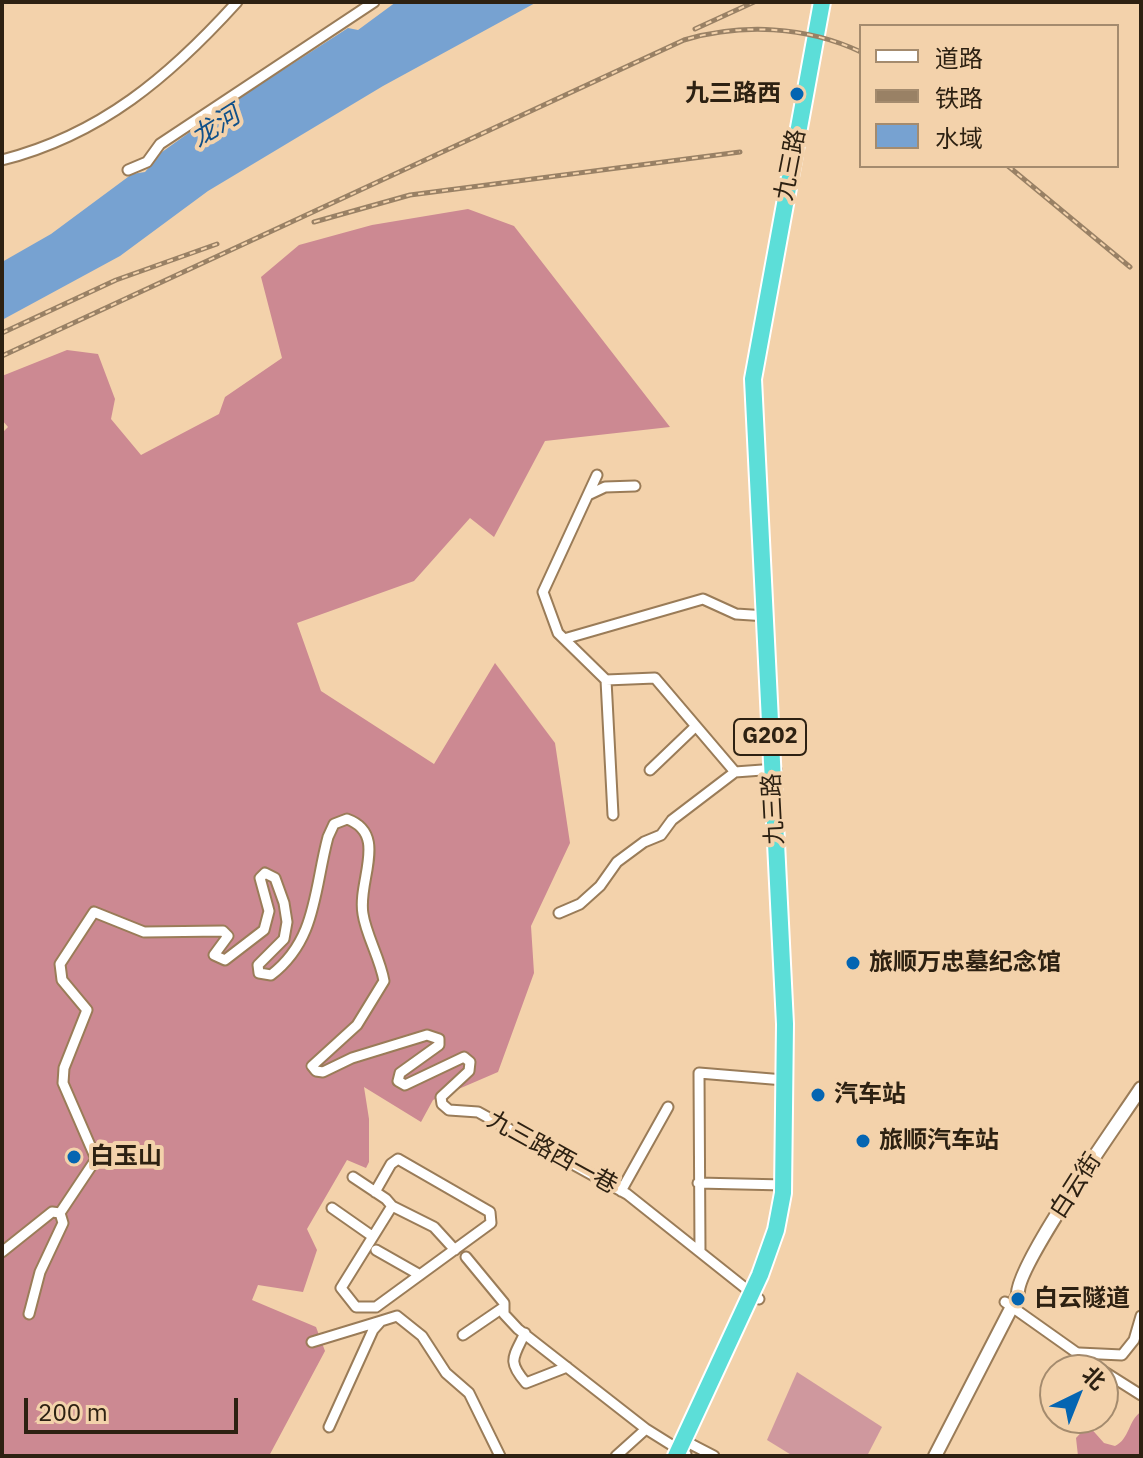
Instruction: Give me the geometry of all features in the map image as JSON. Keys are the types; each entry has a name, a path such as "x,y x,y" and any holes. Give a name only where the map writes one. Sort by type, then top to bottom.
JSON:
{"highway":[{"name":"九三路","path":"683,1450 780,1249 792,1181 792,1024 754,371 822,2"},
{"name":"九三路","path":"768,616 763,364 830,2"},
{"name":"九三路","path":"755,1296 776,1230 784,1185 776,769"}],"main road":[{"name":"白云街","path":"926,1456 1008,1305 1018,1295 1017,1288 1036,1249 1141,1088"},
{"name":"白云街","path":"935,1456 1008,1305"}],"street":[{"path":"2,160 96,125 137,97 237,2"},
{"path":"128,170 147,162 160,144 374,2"},
{"path":"597,475 543,592 558,633 606,680 613,815"},
{"path":"588,495 605,487 635,486"},
{"path":"564,639 703,599 736,614 768,616"},
{"path":"606,680 655,678 735,772"},
{"path":"650,770 696,726"},
{"path":"559,913 580,904 600,886 617,862 644,842 661,835 672,820 735,772 776,769"},
{"name":"九三路西一巷","path":"60,1213 96,1159 63,1083 64,1068 87,1010 62,980 60,964 94,912 144,932 223,931 228,936 214,955 225,960 264,930 269,911 260,878 265,873 275,878 287,922 284,939 258,965 259,973 271,975 287,963 301,944 328,837 334,824 347,819 361,824 368,836 370,848 363,915 384,981 357,1025 312,1066 323,1072 352,1058 427,1035 439,1039 439,1045 400,1073 398,1081 405,1085 464,1057 470,1062 469,1071 441,1097 442,1104 449,1110 478,1112 621,1191 755,1296"},
{"path":"700,1251 699,1073 784,1080"},
{"path":"621,1191 668,1107"},
{"path":"368,1309 491,1223 490,1212 398,1159 391,1164 375,1192"},
{"path":"353,1177 392,1206 434,1227 455,1250"},
{"path":"698,1183 784,1185"},
{"path":"368,1309 349,1302 341,1288 392,1206"},
{"path":"332,1208 372,1236"},
{"path":"2,1252 52,1212 60,1213 63,1223 40,1272 29,1314"},
{"path":"376,1250 420,1275"},
{"path":"466,1257 504,1307 504,1314 567,1367 646,1429 683,1450 714,1456"},
{"path":"1008,1305 1076,1353 1122,1355 1137,1339 1141,1316"},
{"path":"463,1335 504,1307"},
{"path":"368,1309 370,1324"},
{"path":"312,1342 397,1316 422,1336 446,1373 474,1401 500,1456"},
{"path":"329,1427 381,1321"},
{"path":"525,1333 512,1360 513,1368 526,1383 567,1367"},
{"path":"1119,1382 1140,1396"},
{"path":"616,1456 646,1429"}],"shaded area":[{"path":"468,209 514,226 670,427 545,441 494,537 470,518 414,581 297,623 321,691 434,764 495,663 555,743 570,843 531,926 534,973 498,1072 433,1100 421,1122 364,1087 369,1119 369,1162 366,1168 347,1160 307,1229 317,1250 303,1292 258,1285 252,1300 316,1327 325,1351 269,1456 2,1456 2,433 8,427 2,420 2,376 67,350 98,354 115,399 111,419 141,455 219,414 225,397 282,358 261,277 299,245 372,225"},
{"path":"797,1372 882,1427 867,1456 793,1456 767,1440"},
{"path":"1141,1412 1141,1456 1078,1456 1076,1438 1080,1434 1096,1434 1104,1443 1115,1446 1124,1439"}],"water":[{"name":"龙河","path":"396,2 537,2 383,86 208,191 120,256 2,320 2,262 51,234 132,174 145,172 162,152 222,109 348,28 358,30"}],"railway":[{"path":"695,29 754,2"},
{"path":"2,356 684,40 728,31 774,30 818,37 859,51"},
{"path":"314,222 410,195 740,152"},
{"path":"1010,168 1130,267"},
{"path":"2,333 116,280 217,244"}],"place":[{"name":"九三路西","path":"797,94"},
{"name":"旅顺万忠墓纪念馆","path":"853,963"},
{"name":"汽车站","path":"818,1095"},
{"name":"旅顺汽车站","path":"863,1141"},
{"name":"白玉山","path":"74,1157"},
{"name":"白云隧道","path":"1018,1299"}]}
